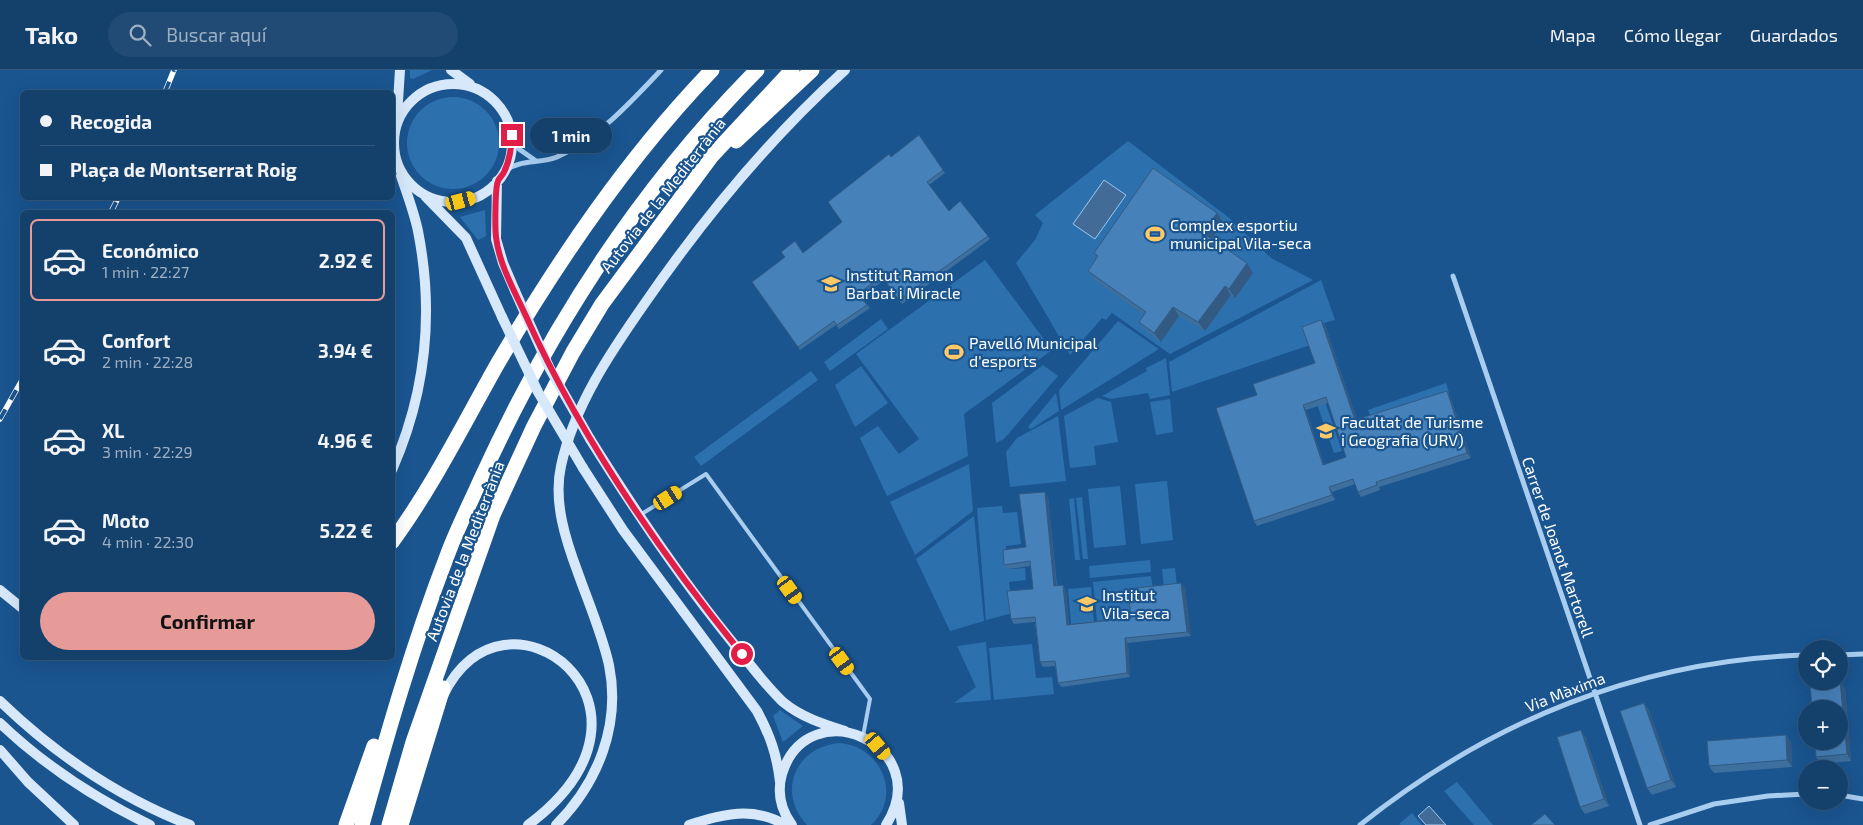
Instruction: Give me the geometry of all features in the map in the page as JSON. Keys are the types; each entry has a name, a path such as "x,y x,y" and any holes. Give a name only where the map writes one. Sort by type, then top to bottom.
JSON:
{"highway":[{"path":"395,537 427,489 499,361 581,233 642,151 712,70"},
{"name":"Autovia de la Mediterrània","path":"362,825 395,707 447,555 515,407 559,326 612,244 697,134 757,70"},
{"name":"Autovia de la Mediterrània","path":"389,825 414,742 496,507 534,426 573,352 602,304 711,157 792,70"},
{"path":"711,157 738,140 812,70"},
{"path":"401,825 447,676 443,658"},
{"path":"346,825 377,739 395,707"}],"street":[{"path":"395,137 400,70"},
{"path":"451,70 497,103 509,123 512,135 519,149 537,161"},
{"path":"505,171 517,164 555,158 589,137 631,102 661,70"},
{"path":"556,825 590,782 600,762 610,725 612,689 602,638 570,554 560,506 560,467 572,430 602,366 668,269 715,207 794,119 845,70"},
{"path":"396,125 404,110 415,98 429,89 453,84 478,89"},
{"path":"421,192 440,200 461,201 487,191 505,171 511,153 512,135"},
{"path":"395,153 418,229 425,276 427,329 425,355 416,402 410,426 395,463"},
{"path":"397,160 410,184 421,192 466,238 538,392 583,468 629,538 758,711 769,732 777,755 780,800 786,817 792,825"},
{"path":"497,182 496,239 503,263 550,369 638,517 706,610 784,702 808,718 863,736 878,746 890,760 897,776 902,825"},
{"name":"Carrer de Joanot Martorell","path":"1453,276 1640,825"},
{"path":"0,590 20,606"},
{"path":"434,715 448,687 462,666 494,649 508,645 532,646 552,654 572,670 585,690 592,714 587,752 576,774 560,797 528,825"},
{"path":"1848,654 1863,654"},
{"name":"Via Màxima","path":"1360,825 1430,773 1507,728 1595,692 1685,667 1760,657 1798,655"},
{"path":"0,701 43,741 92,775 139,802 190,825"},
{"path":"0,723 46,764 87,792 150,825"},
{"path":"780,782 785,764 802,744 827,732 845,731"},
{"path":"0,750 28,782 74,825"},
{"path":"886,825 893,813 898,794"},
{"path":"1650,825 1714,804 1768,796 1798,794"},
{"path":"1848,796 1863,799"},
{"path":"689,825 723,814 739,812 759,815 785,825"}],"lane":[{"path":"638,517 706,474 870,699 863,736"}],"shaded area":[{"path":"410,70 432,70 413,79 410,78"},
{"path":"453,97 470,101 485,111 495,126 499,143 495,160 485,175 470,185 453,189 436,185 421,175 411,160 407,143 411,126 421,111 436,101"},
{"name":"Complex esportiu municipal Vila-seca","path":"1128,141 1228,217 1271,258 1313,280 1170,354 1112,313 1106,320 1102,318 1070,355 1016,263 1035,240 1043,223 1035,215"},
{"path":"1104,180 1126,195 1095,239 1073,224"},
{"path":"485,210 486,236 478,240 460,217"},
{"name":"Pavelló Municipal d'esports","path":"985,260 1052,350 964,414 968,456 887,496 860,438 878,426 899,454 919,439 856,354"},
{"path":"1321,280 1335,320 1305,328 1310,345 1172,392 1169,362"},
{"path":"881,319 888,329 830,371 824,362"},
{"path":"1118,321 1159,349 1061,410 1059,390"},
{"path":"1166,358 1170,395 1150,399 1148,393 1111,399 1102,396 1147,371 1146,368"},
{"path":"1043,365 1058,376 1004,439 996,443 992,403"},
{"path":"861,366 888,403 855,427 835,385"},
{"path":"1313,367 1342,451 1334,453 1305,370"},
{"path":"811,371 818,380 701,466 694,457"},
{"path":"1446,383 1449,393 1372,420 1368,410"},
{"path":"1056,393 1059,411 1031,429 1028,427"},
{"path":"1098,398 1111,402 1118,442 1094,446 1096,465 1070,468 1064,416"},
{"path":"1170,399 1173,432 1156,435 1150,402"},
{"path":"1058,416 1066,481 1010,487 1006,452 1017,438"},
{"path":"969,464 973,511 915,555 890,502"},
{"path":"1167,481 1173,540 1141,544 1135,484"},
{"path":"1120,486 1126,545 1094,548 1088,489"},
{"path":"1082,497 1088,559 1083,559 1076,498"},
{"path":"1074,498 1080,560 1075,560 1069,499"},
{"path":"1002,506 1003,513 1017,512 1021,544 1006,546 1008,569 1025,568 1026,580 1009,582 1013,613 986,620 977,508"},
{"path":"974,516 984,621 950,631 916,559"},
{"path":"1150,560 1151,572 1090,578 1089,566"},
{"path":"1175,568 1177,586 1164,588 1162,569"},
{"path":"1151,576 1153,589 1134,624 1130,618 1097,621 1093,582"},
{"path":"1091,587 1094,622 1071,624 1068,589"},
{"path":"986,642 991,700 954,703 976,687 957,646"},
{"path":"1032,644 1036,678 1052,677 1054,694 994,700 989,648"},
{"path":"780,710 803,726 783,742 773,716"},
{"path":"840,743 854,746 867,753 883,774 886,787 881,813 871,825 807,825 798,812 793,799 792,785 795,773 812,752 825,746"},
{"path":"1457,782 1493,825 1474,825 1444,791"},
{"path":"1429,806 1446,825 1426,825 1418,816"},
{"path":"1412,813 1422,825 1399,824"}],"building":[{"path":"919,135 943,170 927,182 949,211 960,201 988,236 899,300 882,276 858,294 867,305 837,325 834,321 798,347 752,282 785,257 781,252 795,241 803,253 842,222 828,202 889,154 891,157"},
{"path":"1153,168 1217,213 1203,233 1247,263 1229,289 1225,286 1198,322 1173,307 1154,333 1139,322 1146,312 1088,271 1098,256 1094,253"},
{"path":"1321,320 1355,420 1447,391 1467,453 1376,482 1377,485 1358,492 1353,479 1329,487 1332,495 1254,521 1216,408 1257,395 1253,384 1315,363 1302,327","holes":["1326,397 1346,457 1323,465 1303,405"]},
{"path":"1045,492 1054,586 1063,585 1067,625 1131,618 1128,589 1181,583 1187,632 1125,638 1127,673 1058,683 1055,661 1040,662 1035,617 1011,619 1007,591 1033,589 1030,561 1004,565 1003,550 1026,547 1019,494"},
{"path":"1810,690 1841,690 1842,700 1811,700"},
{"path":"1644,703 1671,780 1647,788 1620,711"},
{"path":"1581,730 1604,799 1580,807 1557,737"},
{"path":"1786,735 1787,760 1709,766 1707,741"},
{"path":"1816,750 1847,750 1847,754 1816,757"},
{"path":"1545,814 1555,825 1531,825"}],"railway":[{"path":"166,90 174,70"},
{"path":"112,210 117,200"},
{"path":"0,419 20,384"}],"place":[{"name":"Complex esportiu municipal Vila-seca","path":"1155,234"},
{"name":"Institut Ramon Barbat i Miracle","path":"831,284"},
{"name":"Pavelló Municipal d'esports","path":"954,352"},
{"name":"Facultat de Turisme i Geografia (URV)","path":"1326,431"},
{"name":"Institut Vila-seca","path":"1087,604"}],"route":[{"path":"512,135 511,153 505,171 497,182 495,225 498,251 515,291 550,369 638,517 706,610 742,654"}]}
